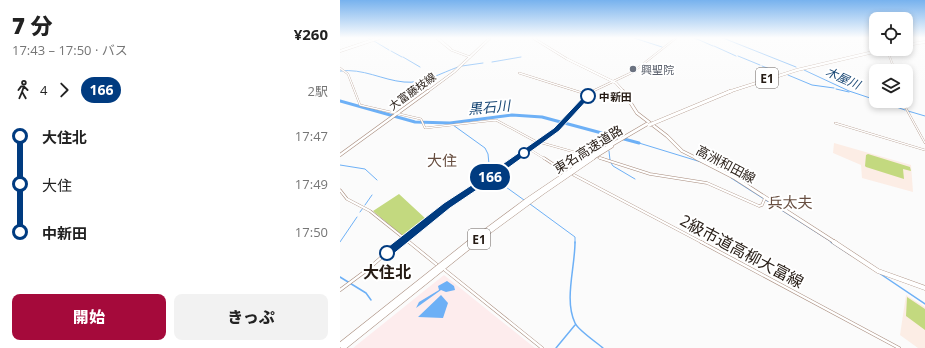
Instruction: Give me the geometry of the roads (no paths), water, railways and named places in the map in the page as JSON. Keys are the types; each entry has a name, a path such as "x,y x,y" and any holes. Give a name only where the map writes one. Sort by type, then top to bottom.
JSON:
{"highway":[{"name":"E1","path":"705,97 775,74 857,54"},
{"name":"東名高速道路","path":"343,348 536,197 579,167 623,139 649,126 653,122 699,102 748,84 808,67 866,54"},
{"name":"東名高速道路","path":"340,345 514,208 570,169 653,122 695,102"}],"main road":[{"name":"大富藤枝線","path":"340,155 452,74 473,54"},
{"name":"高洲和田線","path":"559,54 614,81 624,92 637,113 666,136 679,149 735,178 878,271 925,288"}],"street":[{"path":"463,54 470,57"},
{"path":"340,290 447,205 539,142 564,122 595,89 635,71 656,54"},
{"path":"340,68 348,74 360,105 395,114 419,118 425,128 496,120 539,142 585,155"},
{"path":"519,73 589,95"},
{"path":"906,108 925,143"},
{"path":"835,123 925,150"},
{"path":"529,149 562,170"},
{"path":"599,158 650,174 707,183 759,206 762,205 766,198"},
{"name":"2級市道高柳大富線","path":"574,175 899,348"},
{"path":"340,190 347,199 370,211 436,264"},
{"path":"445,270 542,348"}],"water":[{"path":"447,281 454,286 455,290 446,292 441,290 416,308 419,302 439,290 438,286"},
{"path":"441,295 448,303 443,318 418,317"}],"waterway":[{"path":"397,54 402,57"},
{"path":"732,54 736,56"},
{"name":"木屋川","path":"764,54 796,67"},
{"path":"738,56 760,65"},
{"path":"403,57 420,67"},
{"path":"492,62 521,57"},
{"path":"462,66 483,63"},
{"path":"762,66 775,71"},
{"path":"340,71 357,71 396,81 411,82 432,78 458,67"},
{"name":"木屋川","path":"804,70 849,91 869,98"},
{"path":"788,75 812,85 834,88"},
{"name":"木屋川","path":"836,89 849,92"},
{"name":"黒石川","path":"340,101 415,122 450,123 512,115 542,117 639,143"},
{"name":"木屋川","path":"899,108 905,110"},
{"name":"木屋川","path":"908,111 925,116"},
{"path":"453,125 485,148 488,154 490,174"},
{"name":"黒石川","path":"602,133 607,139 608,144"},
{"path":"639,143 701,162"},
{"path":"609,151 610,160"},
{"path":"611,163 613,166 635,179"},
{"path":"340,165 365,169 377,180"},
{"path":"492,177 524,200"},
{"path":"731,178 833,243"},
{"path":"365,205 372,195"},
{"path":"530,204 575,237 575,252 570,294 572,314 577,326 603,348"},
{"path":"360,212 363,208"},
{"path":"340,242 357,217"},
{"path":"831,242 851,255"},
{"path":"879,273 925,304"},
{"path":"340,277 366,293 371,300"},
{"path":"556,348 575,325"}],"tunnel":[{"path":"585,155 599,158"}],"place":[{"name":"興聖院","path":"633,69"},
{"name":"中新田","path":"588,96"},
{"name":"大住北","path":"387,253"}],"district":[{"name":"大住","path":"442,160"},
{"name":"兵太夫","path":"790,202"}]}
